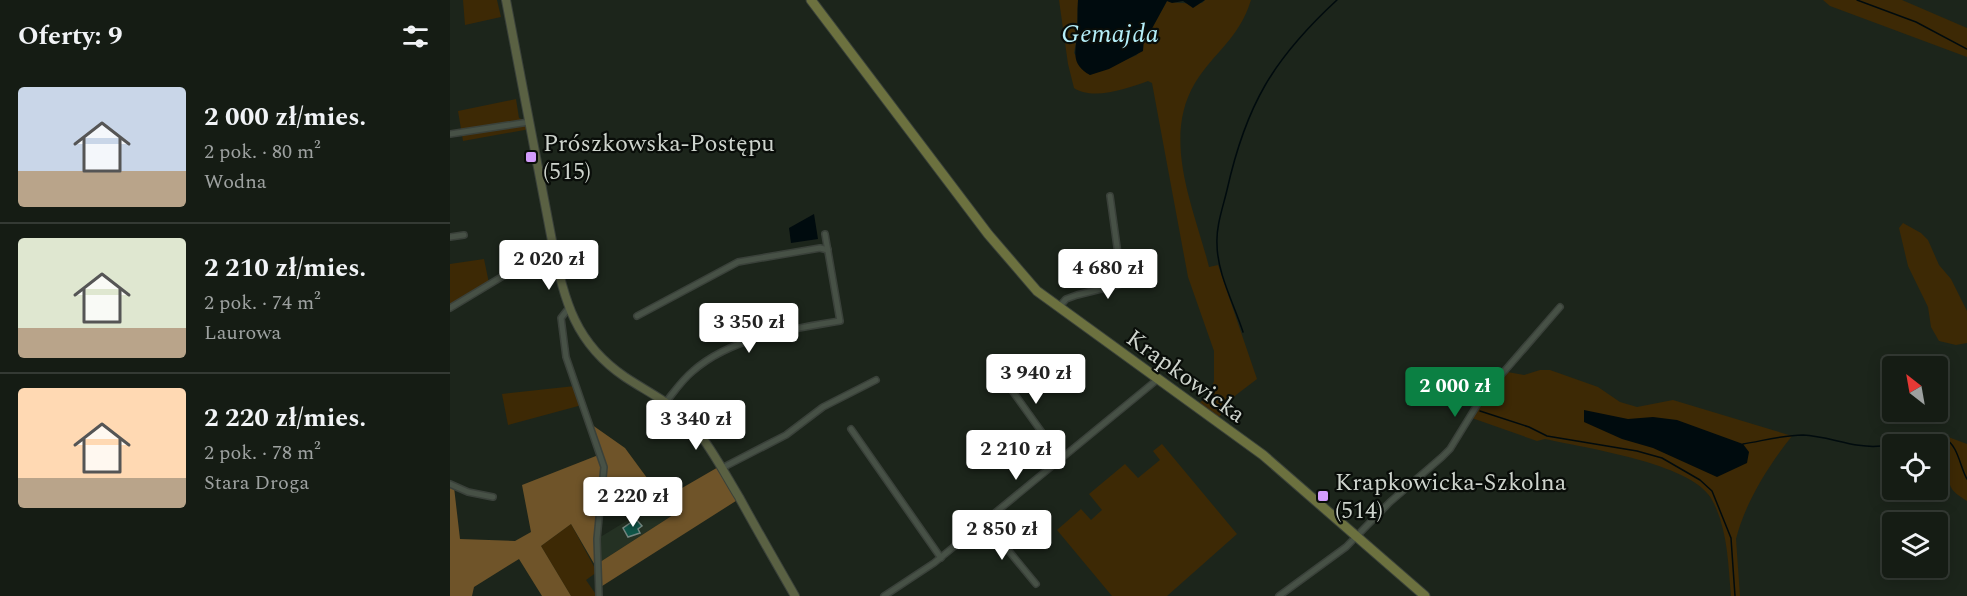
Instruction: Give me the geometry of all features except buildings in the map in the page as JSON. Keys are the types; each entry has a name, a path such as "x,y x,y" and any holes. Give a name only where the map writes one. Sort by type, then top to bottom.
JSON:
{"main road":[{"path":"506,0 553,246 568,309 584,337 600,357 666,402 693,426 722,468 795,596"},
{"name":"Krapkowicka","path":"811,0 999,248 1032,286 1058,308 1263,455 1425,596"}],"street":[{"path":"450,134 529,122"},
{"path":"1110,196 1122,283"},
{"path":"666,402 695,369 727,351 787,329 840,321 825,234"},
{"path":"450,237 464,235"},
{"path":"450,308 553,246"},
{"path":"637,316 738,262 820,248 828,250"},
{"path":"1058,308 1066,299 1149,277"},
{"path":"1279,596 1357,536 1390,502 1450,449 1482,397 1560,307"},
{"path":"568,309 561,318 566,357 604,466 597,539 599,596"},
{"path":"993,364 1061,459"},
{"path":"884,596 941,558 1158,379"},
{"path":"722,468 786,435 823,407 876,380"},
{"path":"851,429 941,558"},
{"path":"450,484 468,492 493,497"},
{"path":"985,522 1036,584"}],"shaded area":[{"path":"463,0 497,0 501,17 465,25"},
{"path":"1059,0 1078,0 1074,53 1090,75 1137,55 1167,1 1202,3 1205,0 1251,0 1240,25 1195,83 1185,105 1181,128 1184,175 1209,267 1218,265 1257,379 1236,395 1216,421 1196,407 1209,393 1214,381 1214,351 1188,277 1152,83 1148,81 1121,90 1101,93 1082,92 1074,88 1068,64"},
{"path":"1823,0 1902,0 1967,28 1967,57 1830,6"},
{"path":"516,99 519,118 529,122 530,129 463,141 458,111"},
{"path":"1903,223 1921,233 1928,240 1939,265 1951,279 1967,311 1967,343 1956,345 1939,341 1931,327 1928,307 1908,266 1899,228"},
{"path":"484,259 489,283 450,308 450,264"},
{"path":"1540,370 1550,370 1598,387 1620,402 1637,407 1673,400 1792,436 1758,485 1740,525 1736,539 1740,596 1731,596 1724,533 1717,509 1711,498 1699,486 1682,475 1660,466 1610,452 1545,439 1537,441 1469,417 1502,371 1524,375"},
{"path":"575,386 582,405 508,425 502,394"},
{"path":"588,422 625,448 650,482 599,518 597,564 673,515 663,499 720,466 739,499 599,588 596,567 571,524 541,546 571,596 542,596 519,559 474,587 472,596 450,596 450,484 454,487 460,539 515,541 531,532 522,485 601,454"},
{"path":"1948,437 1967,444 1967,501 1950,485"},
{"path":"1162,444 1237,534 1167,596 1112,596 1057,530 1081,509 1091,520 1102,510 1089,494 1125,464 1138,478 1160,460 1153,451"},
{"path":"663,499 673,515 597,564 597,539"},
{"path":"571,524 597,572 586,580 597,596 571,596 541,546"}],"water":[{"name":"Gemajda","path":"1078,0 1205,0 1193,8 1183,1 1172,3 1167,1 1149,34 1144,38 1143,51 1109,69 1090,75 1079,66 1075,52"},
{"path":"814,214 818,239 791,243 789,228"},
{"path":"1584,410 1628,419 1653,417 1677,420 1743,444 1749,452 1747,463 1717,477 1653,448 1622,439 1584,422"}],"waterway":[{"path":"1243,332 1223,277 1217,244 1219,223 1235,160 1243,133 1265,85 1295,43 1337,0"},
{"path":"1857,0 1916,22 1967,49"},
{"path":"1480,411 1529,427 1547,436 1637,451 1662,458 1700,480 1712,491 1731,538 1735,596"},
{"path":"1743,444 1803,435 1852,444 1881,446 1921,437 1937,437 1945,439 1953,446 1967,479"}],"place":[{"name":"Prószkowska-Postępu (515)","path":"531,157"},
{"name":"Krapkowicka-Szkolna (514)","path":"1323,496"}]}
